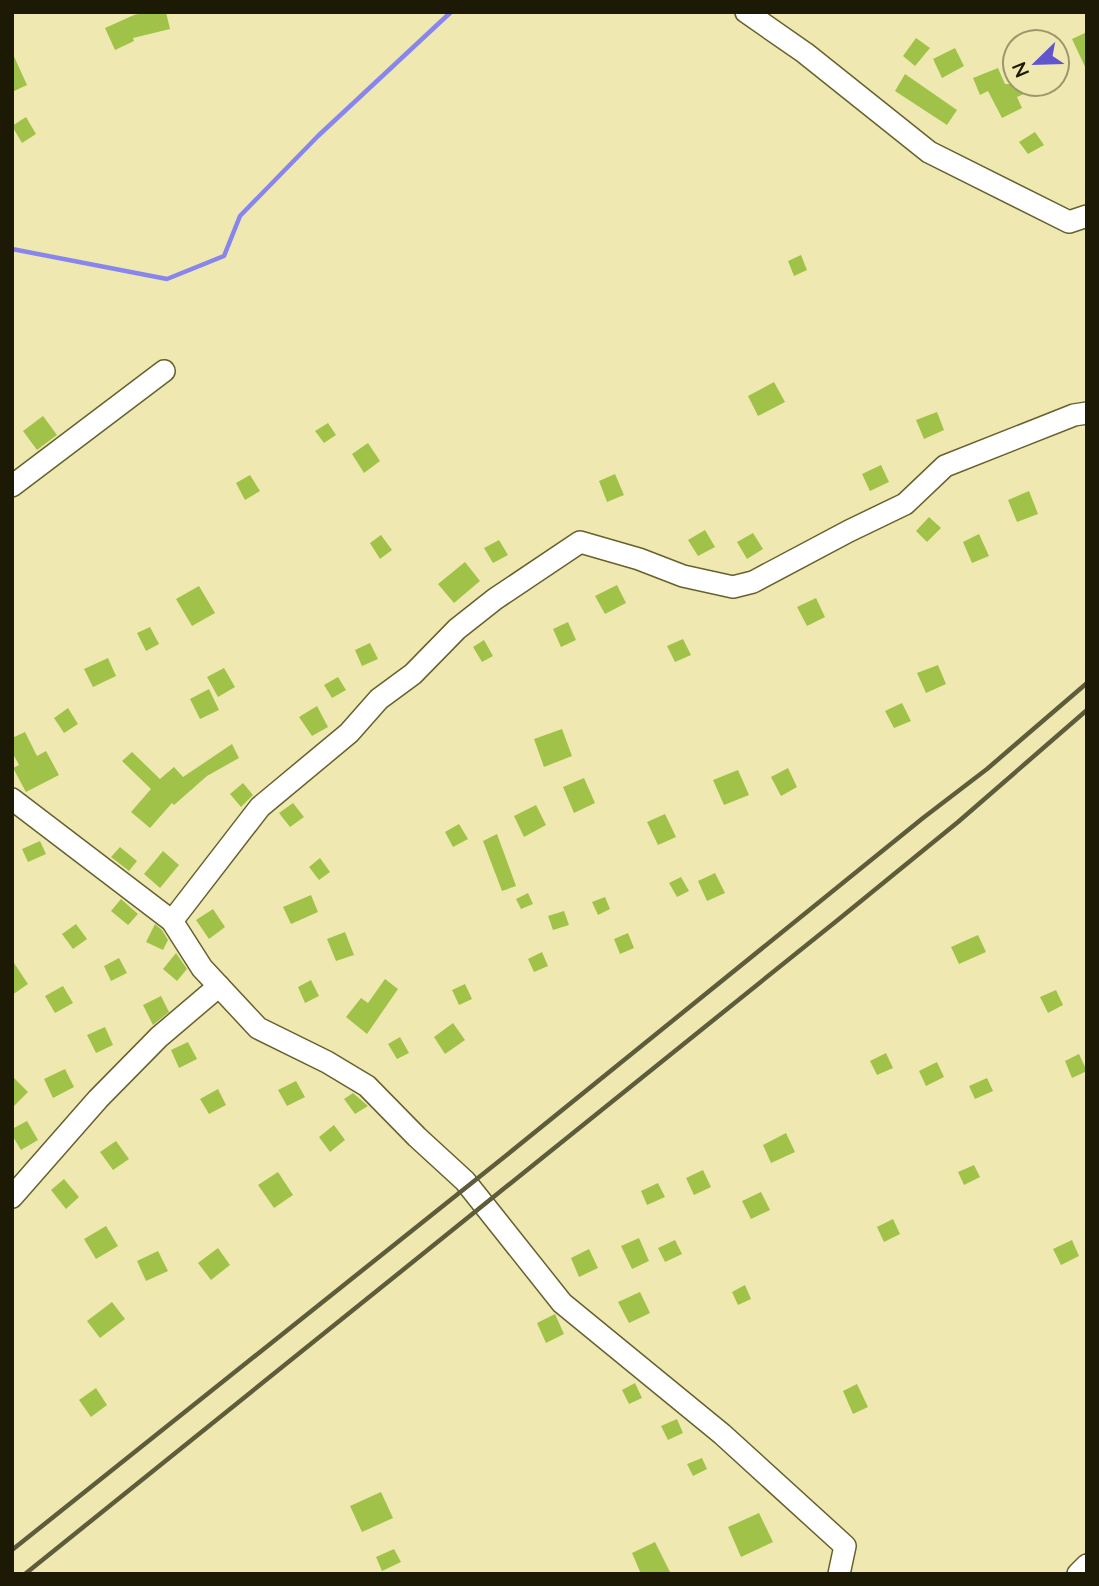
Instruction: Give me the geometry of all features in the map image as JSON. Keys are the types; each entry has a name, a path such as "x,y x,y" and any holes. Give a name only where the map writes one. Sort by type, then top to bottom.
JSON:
{"street":[{"path":"747,12 805,53 929,152 1069,222 1087,216"},
{"path":"12,486 164,371"},
{"path":"172,921 260,807 349,733 379,699 413,674 457,629 495,599 580,542 639,559 683,576 733,587 753,582 905,504 945,466 1087,412"},
{"path":"12,799 172,921 202,968 258,1028 327,1062 367,1086 465,1181 562,1303 722,1434 845,1546 839,1574"},
{"path":"12,1197 98,1099 159,1037 219,986"},
{"path":"1079,1574 1087,1565"}],"building":[{"path":"147,12 166,12 170,29 133,38 134,41 115,50 105,28"},
{"path":"1087,32 1087,71 1072,39"},
{"path":"916,38 930,48 915,66 903,56"},
{"path":"955,48 964,66 942,78 933,59"},
{"path":"12,52 27,85 12,92"},
{"path":"998,68 1001,75 1001,98 1017,98 1022,108 1002,118 988,91 980,95 973,78"},
{"path":"905,74 957,110 947,125 895,91"},
{"path":"26,117 36,134 22,143 12,126"},
{"path":"1035,132 1044,145 1028,154 1019,142"},
{"path":"801,255 807,270 794,276 788,261"},
{"path":"774,382 785,402 758,416 748,396"},
{"path":"937,412 944,430 924,439 916,420"},
{"path":"43,416 57,435 37,450 23,431"},
{"path":"328,423 336,435 324,443 315,431"},
{"path":"368,443 380,461 364,473 352,454"},
{"path":"881,465 889,482 870,491 862,474"},
{"path":"615,474 624,495 607,502 599,481"},
{"path":"250,475 260,491 245,500 236,483"},
{"path":"1029,491 1038,514 1017,522 1008,500"},
{"path":"929,517 941,528 927,542 916,531"},
{"path":"705,530 715,547 698,556 688,540"},
{"path":"753,533 763,549 747,559 737,542"},
{"path":"979,534 989,556 972,563 963,542"},
{"path":"381,535 392,550 380,559 370,543"},
{"path":"499,540 508,555 493,563 484,548"},
{"path":"465,562 480,581 454,603 438,584"},
{"path":"617,585 626,603 605,614 595,596"},
{"path":"199,586 215,613 192,626 176,599"},
{"path":"816,598 825,617 807,626 797,607"},
{"path":"568,622 576,640 561,647 553,629"},
{"path":"150,627 159,644 146,651 137,633"},
{"path":"683,639 691,655 675,662 667,646"},
{"path":"484,640 493,656 482,662 473,647"},
{"path":"370,643 378,659 362,666 355,650"},
{"path":"108,658 116,676 93,687 84,669"},
{"path":"938,665 946,684 926,693 917,673"},
{"path":"224,668 235,687 218,697 207,677"},
{"path":"338,677 346,690 332,698 324,685"},
{"path":"209,689 219,710 200,719 190,699"},
{"path":"902,703 911,721 894,728 885,711"},
{"path":"317,706 328,727 312,736 299,717"},
{"path":"68,708 78,724 64,733 54,718"},
{"path":"562,729 572,756 544,767 534,739"},
{"path":"25,732 37,756 46,751 59,775 26,792 13,768 19,765 12,752 12,738"},
{"path":"232,744 239,758 207,776 174,805 172,803 150,828 131,812 151,789 122,761 132,752 160,779 174,767 183,777"},
{"path":"788,768 797,787 781,796 771,777"},
{"path":"738,770 749,795 724,805 713,780"},
{"path":"584,778 595,803 574,813 563,787"},
{"path":"243,783 253,795 241,807 230,794"},
{"path":"293,803 304,817 290,827 279,813"},
{"path":"536,805 546,825 524,837 514,816"},
{"path":"665,814 676,837 658,845 647,822"},
{"path":"459,824 468,839 453,847 445,832"},
{"path":"497,834 516,886 502,891 483,841"},
{"path":"40,841 46,854 28,862 22,849"},
{"path":"120,847 137,861 129,871 111,857"},
{"path":"163,851 179,865 160,888 144,874"},
{"path":"320,858 330,872 319,880 309,867"},
{"path":"715,873 725,893 707,901 698,881"},
{"path":"681,877 689,891 677,897 669,883"},
{"path":"528,893 533,904 521,909 516,899"},
{"path":"311,895 318,912 291,924 283,907"},
{"path":"605,897 610,909 598,915 592,902"},
{"path":"121,899 138,914 128,925 111,911"},
{"path":"213,909 225,927 209,939 196,920"},
{"path":"564,911 569,925 553,930 548,916"},
{"path":"76,924 87,939 73,949 62,934"},
{"path":"155,924 168,940 163,950 146,942"},
{"path":"345,932 354,955 336,961 327,939"},
{"path":"628,933 634,948 620,954 614,939"},
{"path":"978,935 986,952 959,964 951,947"},
{"path":"542,952 548,966 534,972 528,959"},
{"path":"176,953 187,969 177,981 163,969"},
{"path":"119,958 127,973 111,981 104,966"},
{"path":"12,960 28,984 12,995"},
{"path":"385,979 398,989 367,1034 346,1017 361,998 368,1003"},
{"path":"311,980 319,996 305,1003 298,987"},
{"path":"465,984 472,999 459,1005 452,990"},
{"path":"63,986 73,1003 55,1013 45,996"},
{"path":"1056,990 1063,1005 1048,1013 1040,997"},
{"path":"161,996 169,1012 153,1025 143,1005"},
{"path":"453,1023 465,1040 445,1054 434,1037"},
{"path":"105,1027 113,1045 96,1053 87,1035"},
{"path":"400,1037 409,1053 397,1059 388,1044"},
{"path":"188,1042 197,1059 179,1068 171,1050"},
{"path":"886,1053 893,1068 877,1075 870,1061"},
{"path":"1079,1054 1087,1071 1072,1078 1065,1061"},
{"path":"937,1062 944,1077 926,1086 919,1071"},
{"path":"65,1069 74,1087 53,1098 44,1079"},
{"path":"12,1076 28,1092 12,1108"},
{"path":"987,1078 993,1091 975,1099 969,1086"},
{"path":"296,1081 305,1097 287,1106 278,1090"},
{"path":"218,1089 226,1105 209,1114 200,1099"},
{"path":"353,1093 368,1106 355,1114 344,1099"},
{"path":"27,1121 38,1140 21,1150 12,1135 12,1129"},
{"path":"334,1125 345,1140 330,1152 319,1137"},
{"path":"786,1133 795,1152 771,1163 763,1145"},
{"path":"116,1141 129,1159 113,1170 100,1152"},
{"path":"974,1165 980,1177 964,1185 958,1172"},
{"path":"703,1170 711,1187 694,1195 686,1178"},
{"path":"278,1172 293,1195 274,1208 258,1185"},
{"path":"64,1179 79,1197 66,1209 51,1190"},
{"path":"658,1183 665,1197 647,1205 641,1191"},
{"path":"761,1192 770,1210 751,1219 742,1201"},
{"path":"893,1219 900,1234 884,1242 877,1227"},
{"path":"106,1226 118,1246 96,1259 84,1239"},
{"path":"639,1238 649,1261 632,1269 621,1246"},
{"path":"675,1240 682,1254 665,1262 658,1248"},
{"path":"1072,1240 1079,1256 1061,1265 1053,1249"},
{"path":"218,1248 230,1265 211,1280 198,1263"},
{"path":"589,1249 598,1268 579,1277 571,1258"},
{"path":"158,1251 168,1271 146,1281 137,1261"},
{"path":"745,1285 751,1299 738,1305 732,1292"},
{"path":"640,1292 650,1313 629,1323 618,1302"},
{"path":"112,1302 125,1319 100,1338 87,1321"},
{"path":"555,1314 564,1334 546,1343 537,1323"},
{"path":"635,1383 642,1398 629,1404 622,1390"},
{"path":"857,1384 868,1407 853,1414 843,1391"},
{"path":"96,1388 107,1405 91,1417 79,1400"},
{"path":"677,1419 683,1433 668,1440 661,1426"},
{"path":"702,1458 707,1469 693,1476 687,1464"},
{"path":"381,1492 393,1518 362,1532 350,1506"},
{"path":"759,1513 773,1542 741,1557 728,1527"},
{"path":"655,1542 671,1574 641,1574 632,1553"},
{"path":"394,1549 401,1562 382,1571 376,1557"}],"waterway":[{"path":"12,249 167,279 224,256 240,216 318,136 451,12"}],"railway":[{"path":"12,1550 987,769 1087,683"},
{"path":"25,1574 839,919 958,822 1087,710"}]}
